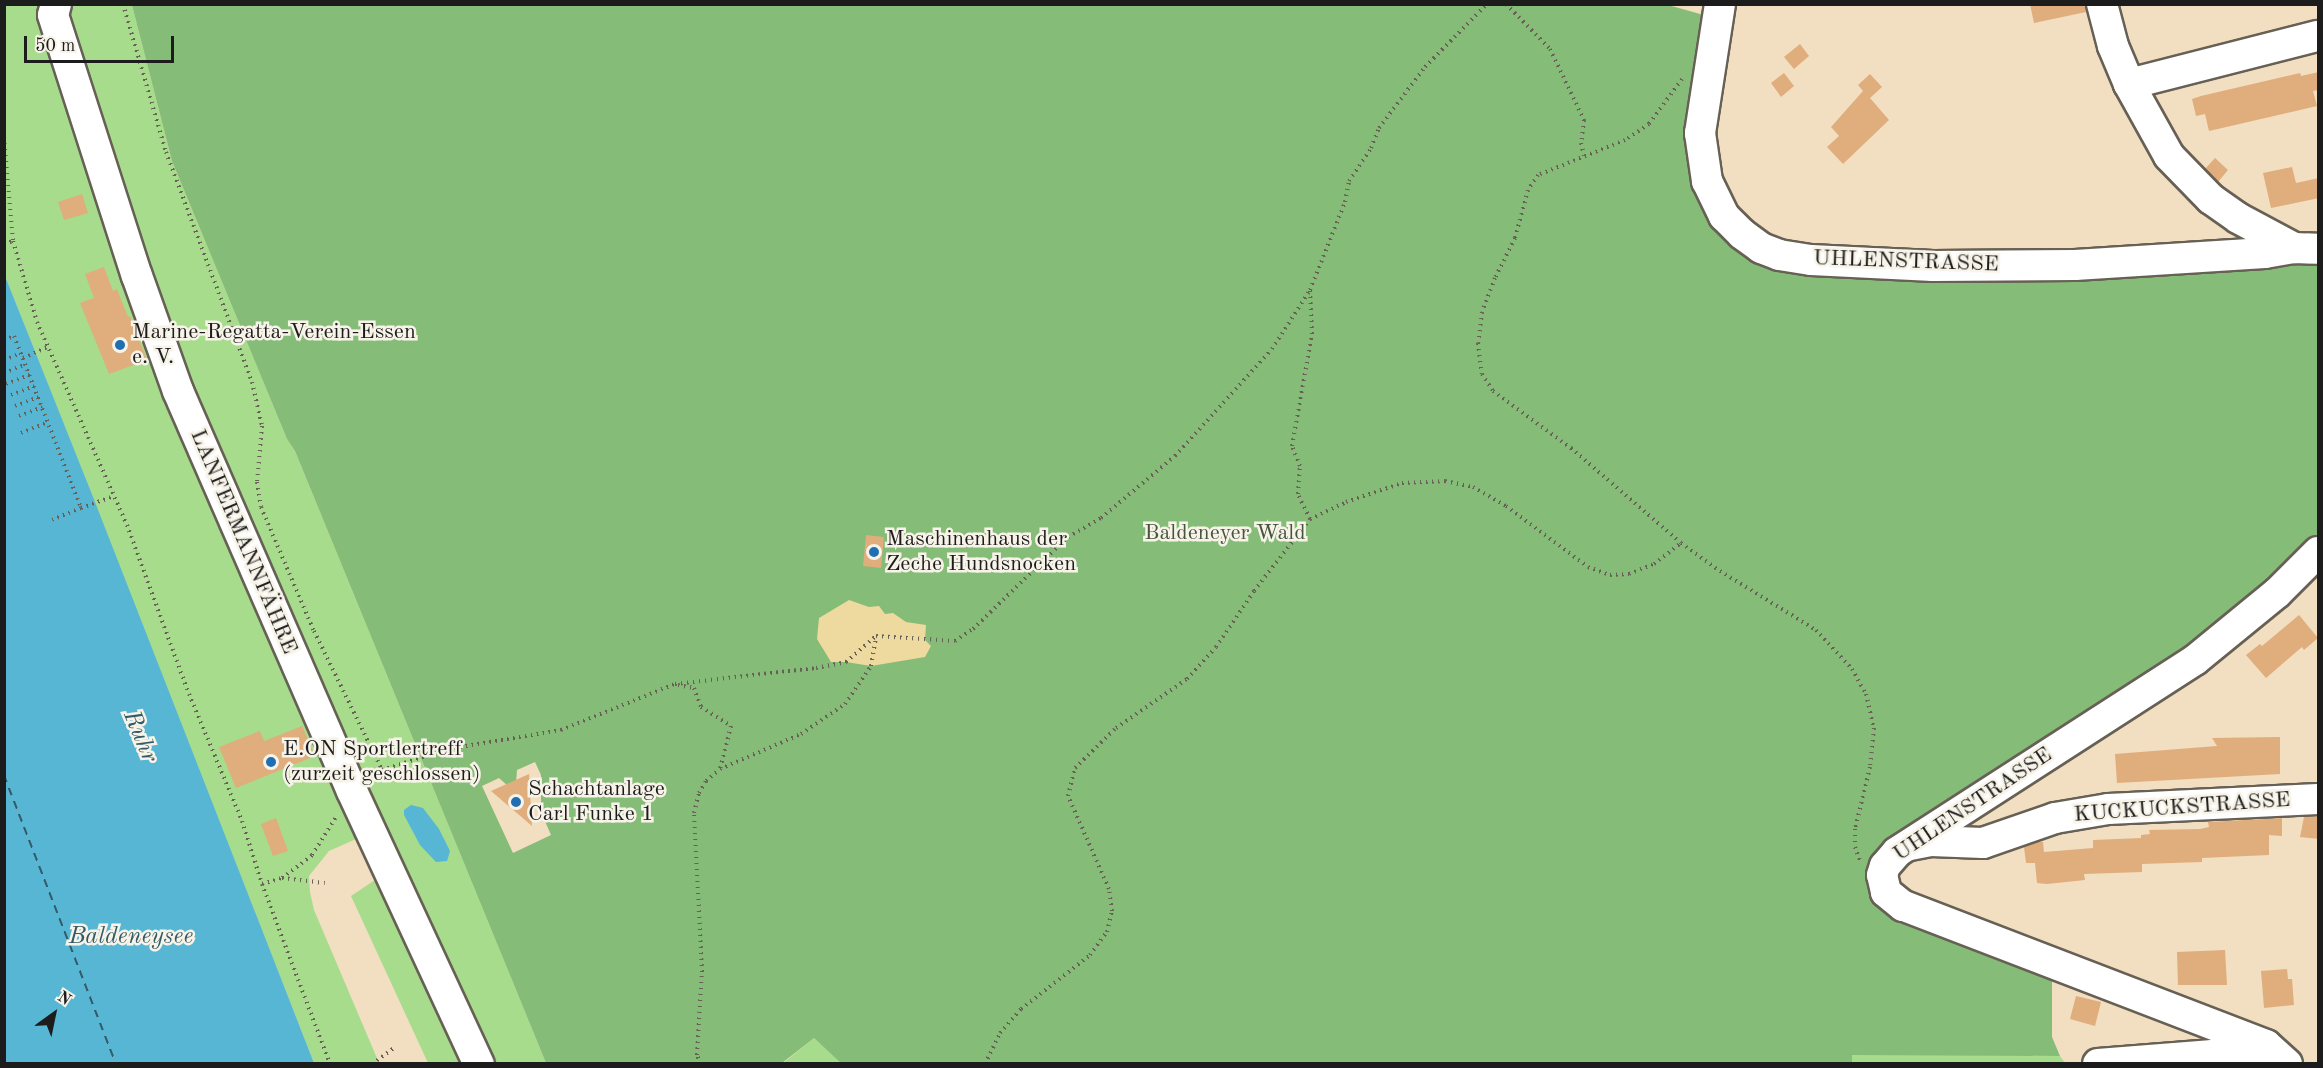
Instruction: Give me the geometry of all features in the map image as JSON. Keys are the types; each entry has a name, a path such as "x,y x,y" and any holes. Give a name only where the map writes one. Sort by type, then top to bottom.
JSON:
{"street":[{"name":"LANFERMANNFÄHRE","path":"56,4 53,15 137,276 178,391 352,791 479,1064"},
{"name":"UHLENSTRASSE","path":"1720,4 1700,133 1707,180 1724,216 1742,234 1761,248 1779,255 1811,260 1921,265 2075,265 2265,253 2306,248"},
{"path":"2102,4 2113,46 2129,84 2158,138 2188,177 2211,199 2238,218 2306,248"},
{"path":"2129,84 2319,36"},
{"name":"UHLENSTRASSE","path":"2286,1062 2274,1050 2258,1041 1903,906 1886,892 1882,875 1890,859 1907,846 2195,660 2277,593 2319,552"},
{"name":"KUCKUCKSTRASSE","path":"1907,846 1931,841 1983,843 2055,818 2108,809 2319,799"},
{"path":"2098,1064 2251,1054 2275,1056 2286,1062"}],"path":[{"path":"4,7 8,4"},
{"path":"123,4 166,152 252,382 262,426 256,482 261,507 314,631 382,770 448,749 561,730 675,684 783,673 846,662 876,636 955,640 973,629 1068,537 1101,518 1175,456 1272,349 1310,290 1345,202 1349,181 1371,148 1379,128 1425,67 1487,4"},
{"path":"1506,4 1550,49 1584,120 1581,143 1584,156"},
{"path":"1712,48 1693,65 1649,124 1625,140 1538,175 1528,190 1515,238 1495,278 1482,312 1478,343 1482,374 1493,391 1571,448 1681,543 1720,571 1816,630 1844,659 1866,694 1874,728 1869,767 1855,821 1855,847 1862,865 1870,872 1882,875"},
{"path":"4,137 14,241 25,286 48,347 114,496 189,694 242,821 262,884 330,1064"},
{"path":"4,244 14,241"},
{"path":"1310,290 1312,334 1292,446 1300,466 1299,494 1310,519"},
{"path":"4,340 14,336 81,508"},
{"path":"4,360 48,347"},
{"path":"4,373 26,364"},
{"path":"6,384 30,375"},
{"path":"11,395 34,386"},
{"path":"15,406 38,397"},
{"path":"19,416 42,407"},
{"path":"21,433 48,422"},
{"path":"985,1064 1000,1033 1021,1009 1090,955 1107,932 1112,911 1109,889 1068,796 1075,768 1116,728 1187,679 1216,647 1254,591 1310,519 1346,502 1402,483 1445,481 1473,487 1506,506 1588,567 1610,575 1629,574 1654,564 1681,543"},
{"path":"52,520 114,496"},
{"path":"700,1064 697,1055 702,972 694,813 703,787 720,769 801,734 845,704 871,666 876,636"},
{"path":"675,684 694,688 701,707 730,726 720,769"},
{"path":"262,884 282,878 312,855 352,791"},
{"path":"282,878 324,883"},
{"path":"372,1064 395,1047"}],"green space":[{"path":"5,5 132,5 172,161 287,439 295,451 546,1063 428,1063 351,896 378,878 356,839 329,851 309,876 310,892 314,910 379,1063 314,1063 5,276"},
{"name":"Baldeneyer Wald","path":"132,5 1668,5 1711,17 1697,130 1760,252 2318,253 2318,548 2276,591 1878,876 2052,968 2052,1037 2060,1056 1852,1055 1852,1064 842,1064 814,1038 782,1063 546,1063 295,451 287,439 172,161","holes":["535,762 541,775 541,812 551,835 513,853 482,786 499,778 508,786 516,783 517,770"]},
{"path":"814,1038 842,1063 782,1064"},
{"path":"1852,1055 2060,1056 2065,1063 1852,1064"}],"sand":[{"path":"849,600 869,607 879,606 885,614 893,613 906,622 926,625 925,640 931,646 925,657 871,666 831,662 817,639 819,618"}],"water":[{"name":"Baldeneysee","path":"5,276 93,497 314,1063 5,1063"},
{"path":"411,805 423,808 439,829 450,851 447,861 436,862 420,845 404,815 404,810"}],"building":[{"path":"2030,4 2085,4 2086,12 2034,23"},
{"path":"1800,44 1809,56 1794,69 1784,57"},
{"path":"2319,72 2319,90 2313,91 2317,106 2209,131 2205,114 2196,116 2192,99 2300,73 2301,76"},
{"path":"1784,73 1794,86 1781,97 1771,83"},
{"path":"1870,74 1882,87 1870,98 1889,120 1843,164 1827,147 1839,136 1831,127 1863,91 1858,85"},
{"path":"2215,158 2228,170 2218,182 2205,169"},
{"path":"2292,167 2296,183 2319,178 2319,198 2271,208 2263,173"},
{"path":"82,194 88,213 64,220 58,202"},
{"path":"104,267 113,291 117,289 128,317 130,316 147,360 109,374 80,303 94,298 85,274"},
{"name":"Maschinenhaus der Zeche Hundsnocken","path":"866,535 884,537 881,568 863,566"},
{"path":"2299,615 2318,638 2304,650 2302,647 2266,678 2246,655 2260,644 2262,646"},
{"name":"E.ON Sportlertreff (zurzeit geschlossen)","path":"302,726 315,756 236,788 219,747 260,731 264,741"},
{"path":"2280,737 2280,774 2117,783 2115,754 2217,746 2212,738"},
{"path":"529,774 532,826 491,791"},
{"path":"2319,816 2319,839 2300,837 2304,817"},
{"path":"276,818 288,851 273,856 261,824"},
{"path":"2282,818 2282,836 2269,835 2269,855 2202,858 2202,862 2142,864 2142,872 2084,874 2085,880 2047,884 2037,883 2035,863 2026,863 2024,847 2038,842 2043,842 2044,852 2093,848 2093,840 2141,838 2141,835 2150,834 2149,830 2200,829 2209,827 2208,822"},
{"path":"2225,950 2227,985 2178,985 2177,952"},
{"path":"2287,969 2288,979 2292,979 2294,1005 2264,1008 2261,971"},
{"path":"2076,996 2101,1002 2095,1026 2070,1019"}],"ferry route":[{"path":"4,775 116,1064"}],"place":[{"name":"Marine-Regatta-Verein-Essen e. V.","path":"120,345"},
{"name":"Maschinenhaus der Zeche Hundsnocken","path":"874,552"},
{"name":"E.ON Sportlertreff (zurzeit geschlossen)","path":"271,762"},
{"name":"Schachtanlage Carl Funke 1","path":"516,802"}],"water label":[{"name":"Ruhr","path":"139,737"}]}
